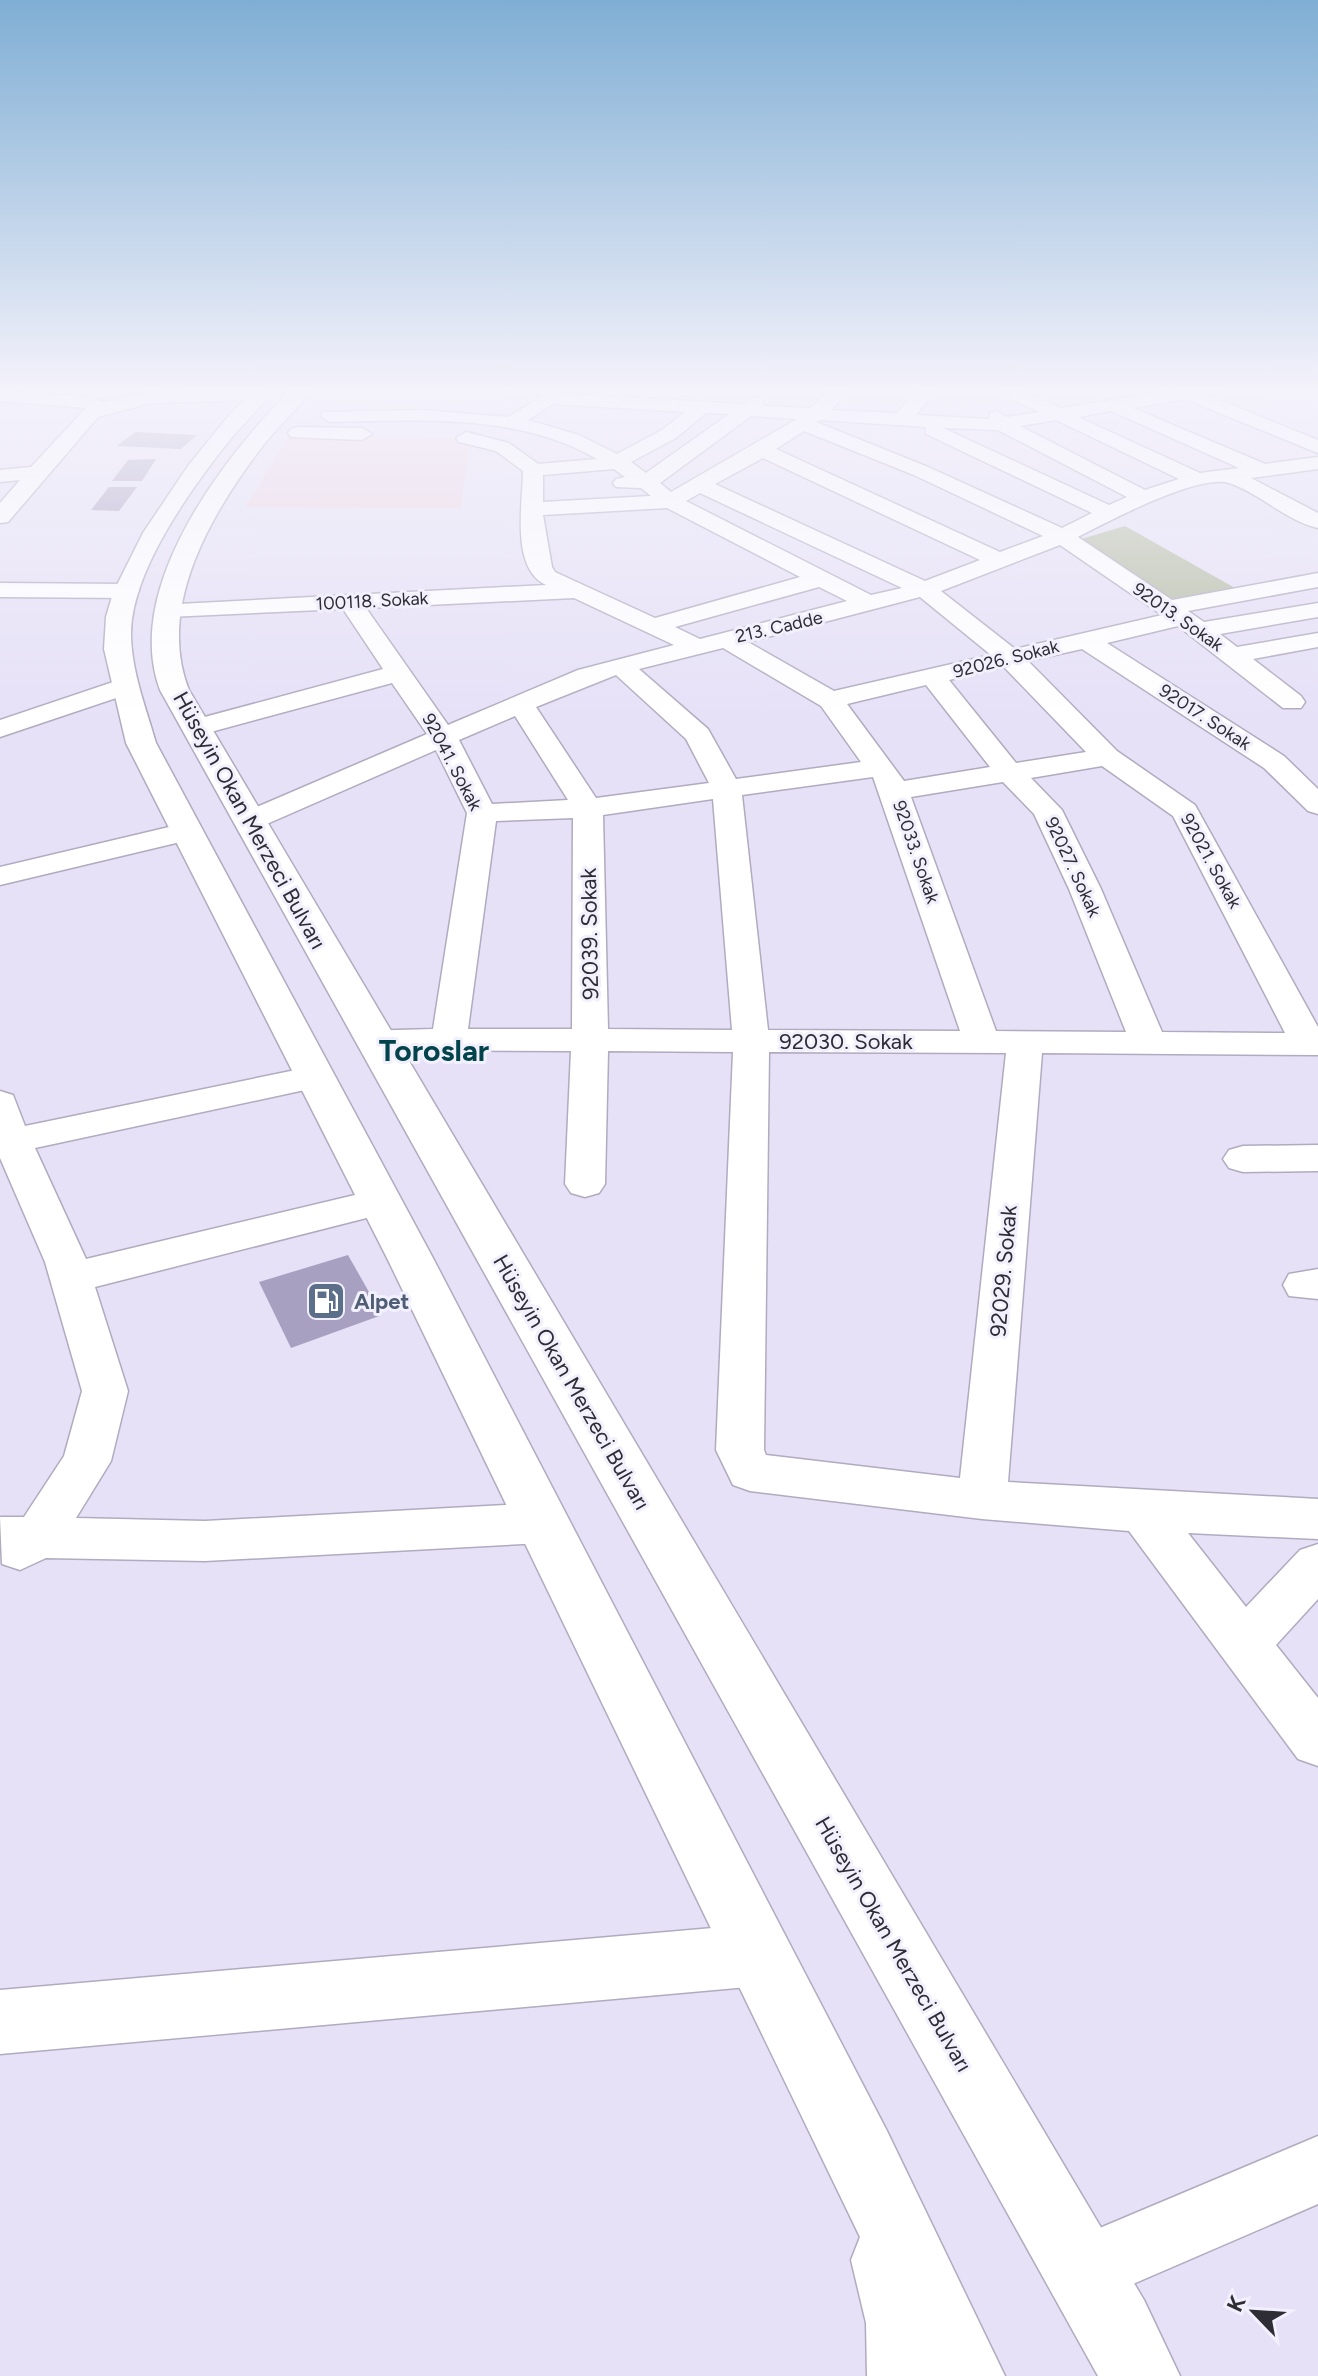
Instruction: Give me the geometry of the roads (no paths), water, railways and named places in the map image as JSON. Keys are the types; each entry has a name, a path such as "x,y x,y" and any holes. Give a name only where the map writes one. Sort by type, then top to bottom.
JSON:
{"main road":[{"name":"Hüseyin Okan Merzeci Bulvarı","path":"220,498 147,601 119,617 121,670 141,743 543,1523 861,2157 965,2376"},
{"name":"Hüseyin Okan Merzeci Bulvarı","path":"147,601 163,653 196,728 1140,2376"},
{"path":"861,2157 905,2323 907,2376"}],"street":[{"path":"0,517 16,498"},
{"name":"100118. Sokak","path":"532,498 531,518 540,570 576,591 696,646"},
{"path":"634,498 670,501 676,498"},
{"path":"666,498 870,604"},
{"name":"92021. Sokak","path":"728,498 924,589 1010,658 1107,757 1185,811 1313,1044"},
{"path":"865,498 999,560"},
{"name":"92013. Sokak","path":"979,498 1062,536 1233,655 1305,699"},
{"path":"1081,498 1108,513"},
{"name":"213. Cadde","path":"249,821 619,665 924,589 1062,536 1141,498"},
{"path":"1275,498 1314,517"},
{"path":"652,626 820,579"},
{"path":"1183,619 1318,580"},
{"name":"100118. Sokak","path":"0,590 147,601 350,602 576,591"},
{"name":"92041. Sokak","path":"350,602 444,739 482,813 449,1038"},
{"path":"1183,619 1318,610"},
{"name":"92026. Sokak","path":"830,700 1084,639 1183,619"},
{"name":"92017. Sokak","path":"1084,639 1274,762 1318,805"},
{"name":"92033. Sokak","path":"727,640 830,700 886,779 981,1041"},
{"path":"1233,655 1318,640"},
{"path":"619,665 698,735 727,790 751,1040 740,1450 750,1472 982,1500 1143,1512 1318,1519"},
{"path":"196,728 399,673"},
{"name":"92027. Sokak","path":"933,677 1010,773 1047,810 1085,889 1148,1042"},
{"path":"0,729 125,686"},
{"path":"1210,720 1305,699"},
{"path":"521,704 588,808"},
{"path":"482,813 588,808 727,790 1010,773 1107,757"},
{"name":"92039. Sokak","path":"585,1184 590,1039 588,808"},
{"path":"0,876 186,832"},
{"name":"92030. Sokak","path":"374,1039 1313,1044"},
{"name":"92029. Sokak","path":"982,1500 1025,1042"},
{"path":"12,1546 87,1461 105,1391 70,1278 4,1124 315,1077"},
{"path":"1243,1159 1318,1158"},
{"path":"70,1278 380,1202"},
{"path":"1143,1512 1318,1741"},
{"path":"12,1546 205,1541 543,1523"},
{"path":"1245,1643 1318,1565"},
{"path":"0,2022 759,1955"},
{"path":"1082,2271 1318,2170"}],"place":[{"name":"Alpet","path":"326,1301"}],"district":[{"name":"Toroslar","path":"434,1051"}]}
